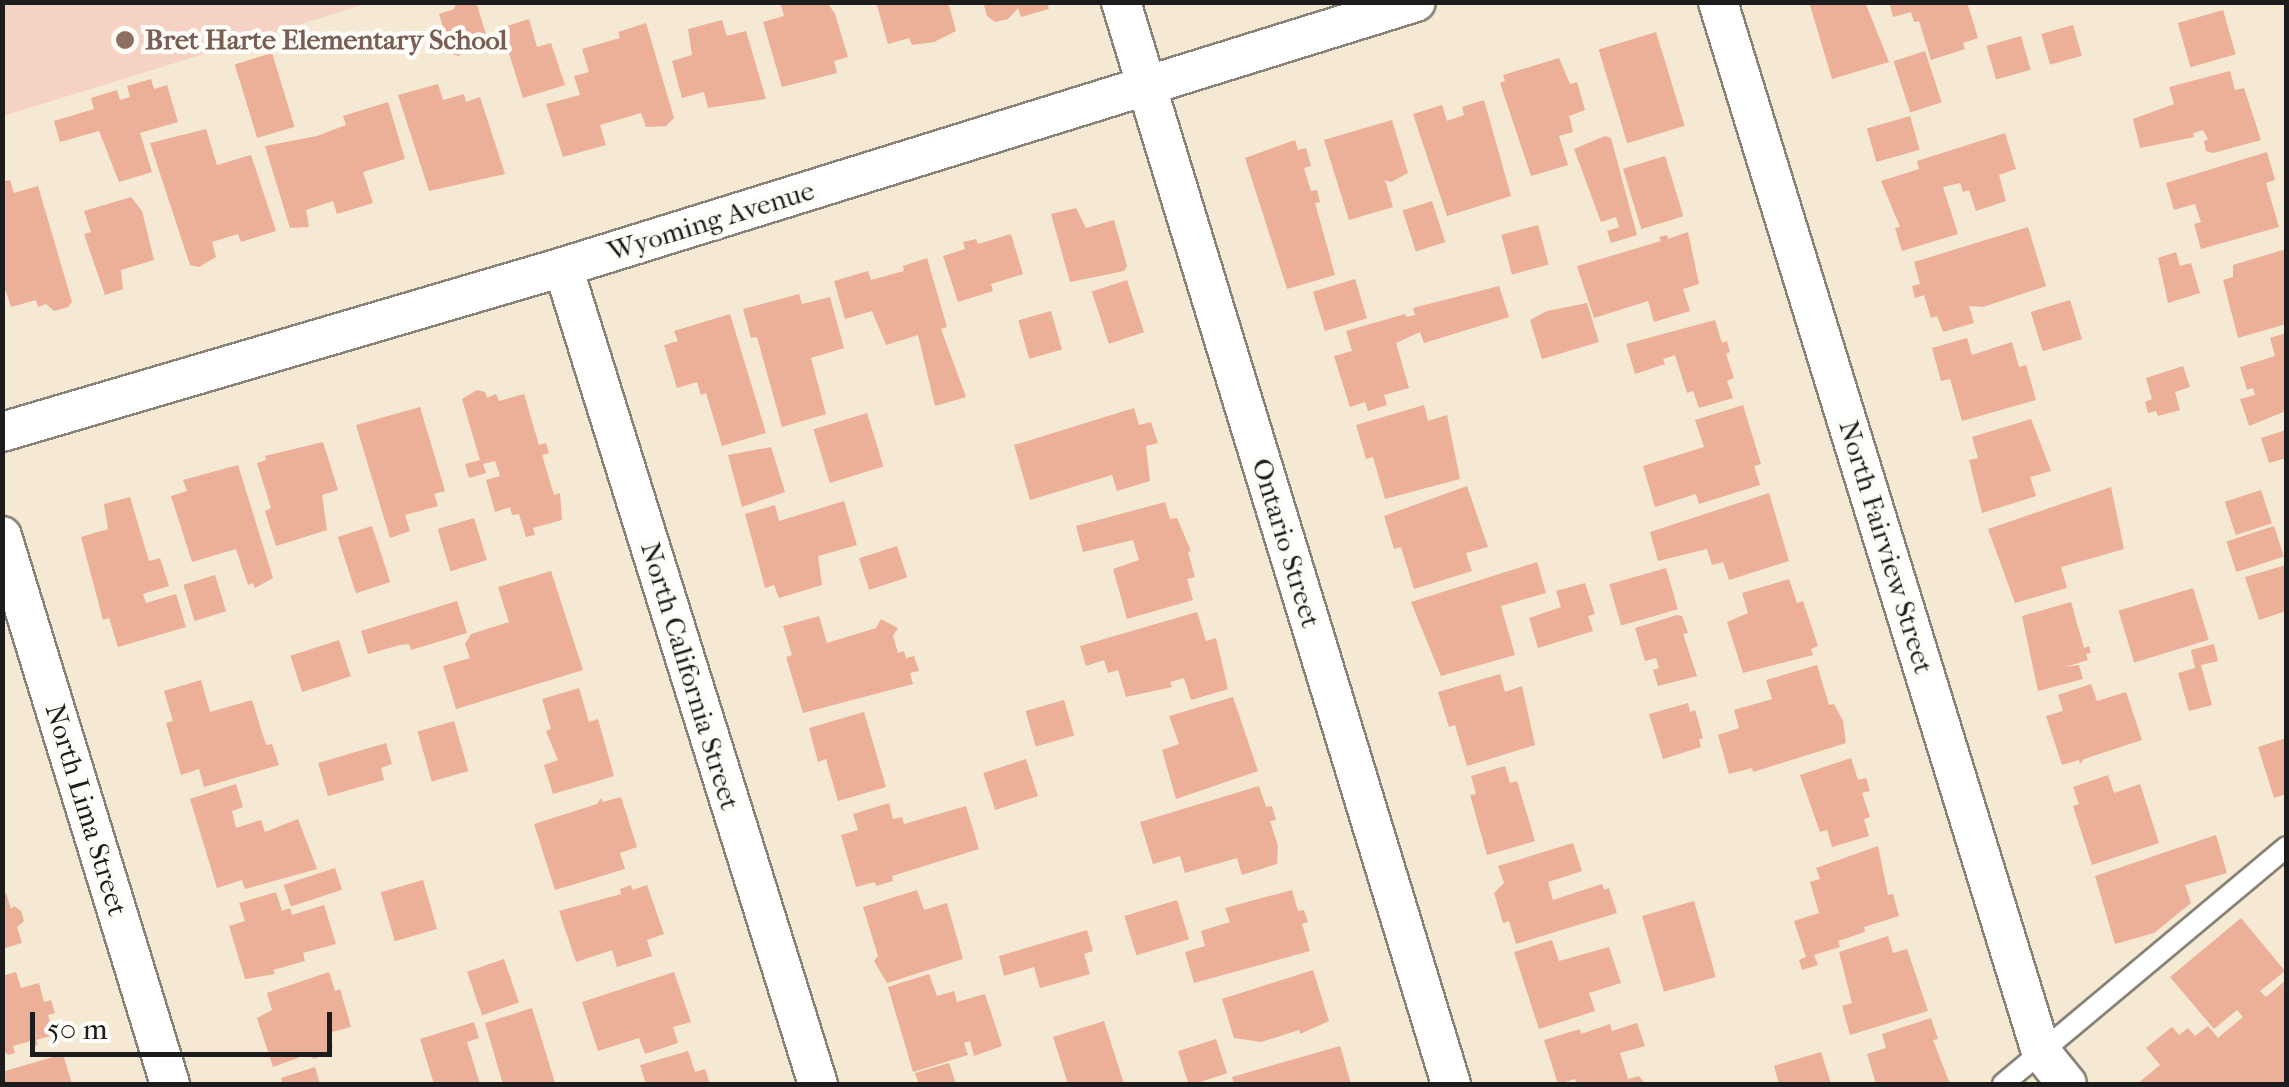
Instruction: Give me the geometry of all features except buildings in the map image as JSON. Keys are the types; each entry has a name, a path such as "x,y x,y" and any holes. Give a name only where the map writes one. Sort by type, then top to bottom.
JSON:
{"street":[{"name":"Ontario Street","path":"1121,2 1451,1084"},
{"name":"Wyoming Avenue","path":"2,432 563,267 1416,2"},
{"name":"North Fairview Street","path":"1718,2 2041,1052 2067,1084"},
{"name":"North California Street","path":"563,267 818,1084"},
{"name":"North Lima Street","path":"2,536 170,1084"}],"lane":[{"path":"2004,1084 2286,848"}],"shaded area":[{"name":"Bret Harte Elementary School","path":"3,2 369,2 369,3 3,116"}],"place":[{"name":"Bret Harte Elementary School","path":"125,40"}]}
